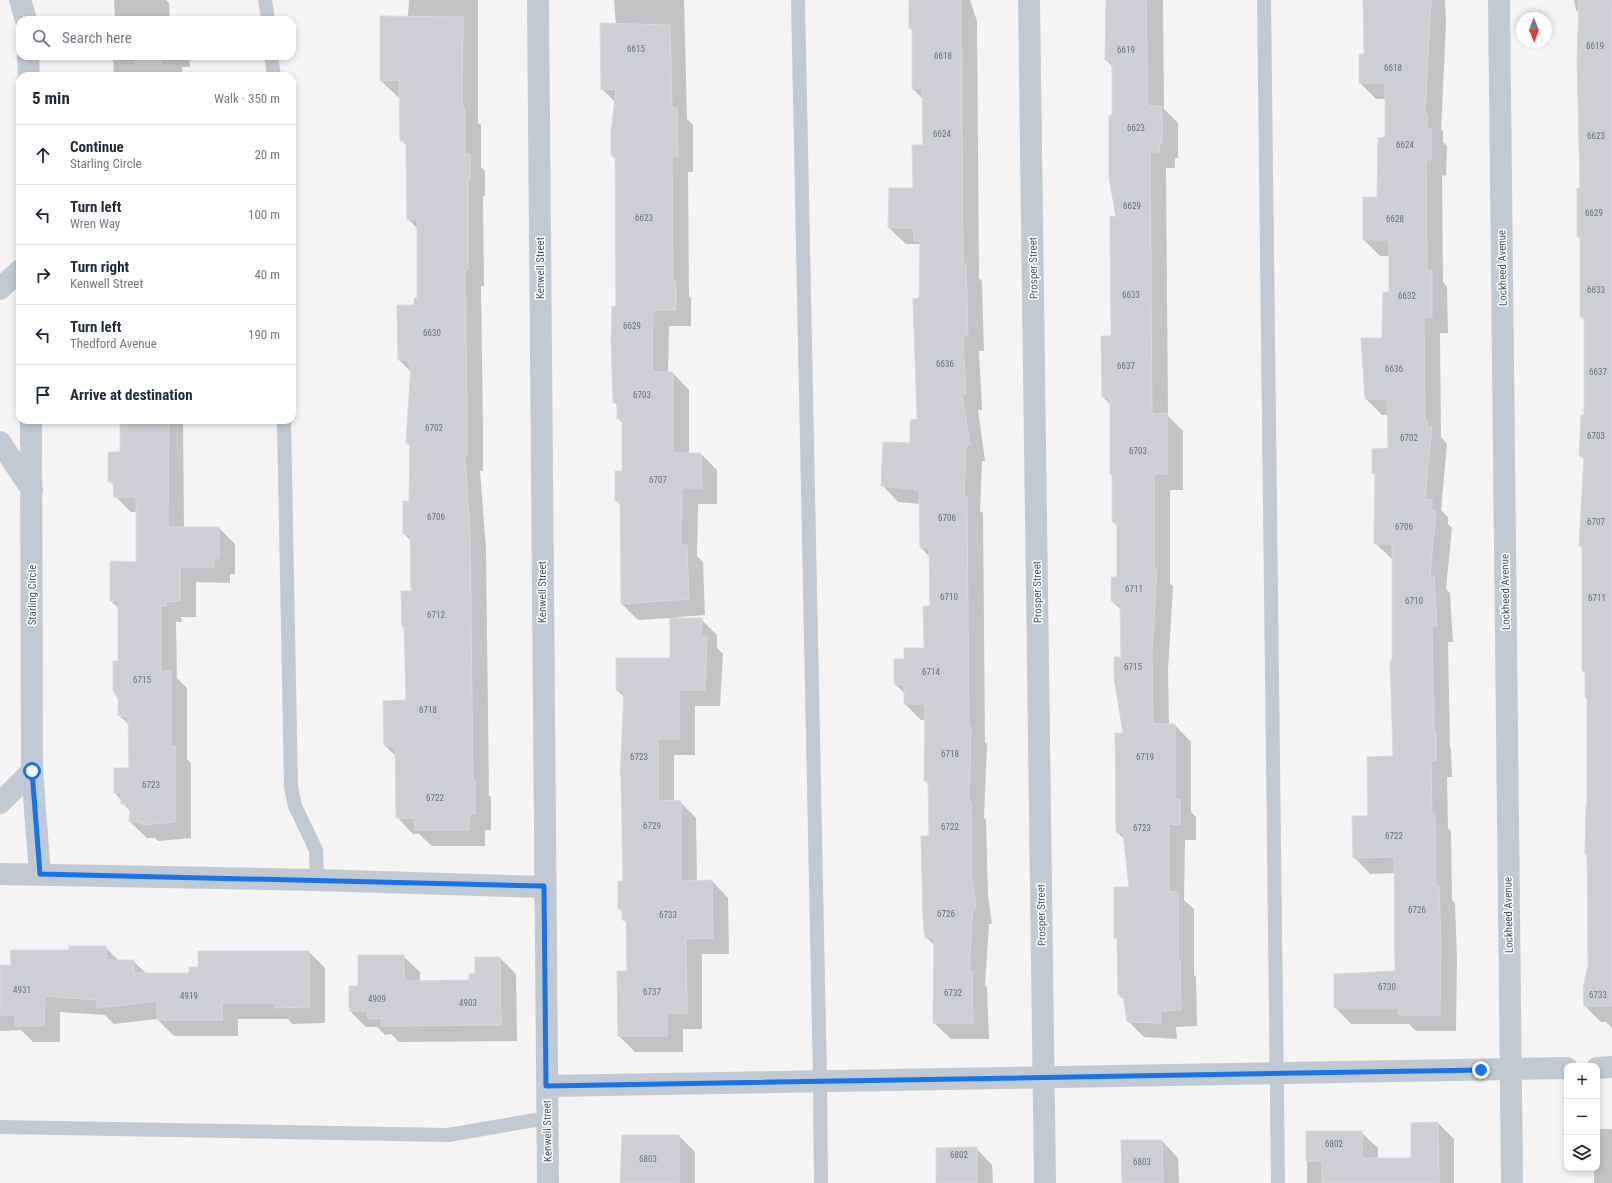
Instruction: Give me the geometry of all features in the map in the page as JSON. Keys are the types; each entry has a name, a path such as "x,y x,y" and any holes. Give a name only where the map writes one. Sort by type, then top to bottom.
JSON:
{"street":[{"path":"20,0 25,16"},
{"name":"Kenwell Street","path":"538,0 544,886 548,1183"},
{"name":"Prosper Street","path":"1029,0 1045,1183"},
{"name":"Lockheed Avenue","path":"1499,0 1509,1070 1512,1183"},
{"path":"28,60 29,72"},
{"path":"0,289 16,274"},
{"name":"Starling Circle","path":"31,424 32,771 40,874"},
{"path":"0,442 32,490"},
{"path":"0,803 32,771"},
{"path":"0,874 544,886"},
{"path":"1600,1068 1612,1067"},
{"path":"546,1086 1564,1068"}],"lane":[{"path":"265,0 267,16"},
{"path":"798,0 821,1183"},
{"path":"1264,0 1278,1183"},
{"path":"272,60 274,72"},
{"path":"284,424 291,787 295,806 316,850 317,880"},
{"path":"0,1127 448,1135 547,1118"}],"building":[{"path":"909,0 961,0 963,264 966,264 968,335 963,336 966,394 962,394 970,445 966,445 964,496 967,496 969,727 971,727 969,802 971,802 972,878 976,908 973,908 969,971 972,971 973,1023 933,1023 934,937 925,938 923,919 921,836 929,836 928,781 924,781 925,704 904,704 904,685 894,684 894,659 904,659 904,648 924,648 923,606 930,606 929,548 920,548 919,490 881,486 883,442 910,443 910,420 917,419 913,299 919,298 920,241 914,241 914,228 888,228 889,188 913,188 912,145 923,145 922,88 912,89 912,29 909,28"},
{"path":"1106,0 1146,0 1148,106 1162,106 1162,142 1160,142 1159,152 1150,152 1152,414 1167,413 1167,474 1154,474 1154,569 1157,569 1152,653 1153,724 1175,724 1175,799 1180,799 1180,825 1169,824 1169,892 1178,892 1178,960 1180,960 1181,1010 1160,1011 1161,1023 1127,1022 1123,995 1118,995 1117,938 1114,938 1114,887 1129,887 1123,832 1116,832 1115,733 1123,733 1114,678 1114,657 1121,657 1120,604 1111,601 1111,577 1117,577 1117,522 1112,522 1112,474 1110,474 1110,397 1102,397 1101,336 1111,336 1110,216 1116,217 1109,178 1109,115 1112,115 1112,60 1105,60"},
{"path":"1363,0 1431,0 1425,114 1427,114 1427,129 1431,129 1431,160 1426,160 1427,270 1432,270 1432,317 1424,317 1425,421 1427,421 1427,427 1432,427 1425,499 1432,500 1432,511 1436,511 1430,576 1434,576 1437,626 1432,626 1436,761 1431,761 1432,814 1435,814 1436,886 1439,886 1441,942 1440,1015 1399,1015 1398,1008 1334,1008 1334,974 1395,971 1394,857 1353,858 1352,816 1368,816 1367,757 1393,756 1390,660 1392,660 1392,544 1374,544 1375,473 1372,473 1372,449 1388,448 1387,399 1365,399 1361,338 1382,338 1383,292 1389,292 1389,240 1363,240 1363,197 1377,197 1378,138 1385,137 1385,86 1384,83 1359,83 1359,54 1364,54"},
{"path":"1579,0 1612,0 1612,1006 1584,1006 1583,988 1588,966 1587,854 1585,854 1587,806 1587,699 1585,697 1585,671 1582,671 1582,546 1579,546 1584,456 1579,456 1581,415 1584,415 1584,317 1580,317 1580,237 1577,237 1577,188 1580,188 1577,59"},
{"path":"380,16 463,17 462,108 465,108 465,154 470,154 470,180 468,180 468,270 465,270 467,455 465,455 470,533 473,780 475,780 475,814 469,814 469,830 414,830 415,818 396,818 395,746 384,746 383,701 406,700 404,627 402,627 401,591 411,591 410,534 403,534 403,501 409,501 410,443 406,443 411,364 408,364 408,360 398,360 397,305 414,305 414,298 417,298 417,220 407,220 406,141 400,141 399,80 380,81"},
{"path":"600,23 670,25 672,108 677,108 678,156 672,156 673,281 676,281 676,310 653,310 652,367 653,372 673,372 673,453 701,453 702,488 682,488 681,545 687,545 689,599 621,604 620,502 615,501 615,471 622,471 622,419 617,419 617,403 613,403 611,342 612,306 616,307 615,156 611,156 611,132 616,89 601,90"},
{"path":"135,60 161,60 161,63 135,63"},
{"path":"120,424 169,424 168,527 219,527 219,558 214,559 214,567 180,567 180,601 166,602 166,606 161,606 161,671 171,671 171,746 175,746 175,822 141,825 141,822 129,822 130,804 121,804 121,793 114,793 114,768 129,768 128,717 118,715 118,699 113,690 113,661 118,661 118,601 110,601 110,561 136,562 136,497 114,497 113,482 108,482 108,452 120,452"},
{"path":"670,618 702,618 701,637 707,637 705,690 679,690 679,739 658,739 658,800 681,801 681,881 712,880 713,938 686,939 687,1013 667,1013 667,1036 618,1036 617,971 627,971 626,920 622,920 623,909 618,909 618,881 623,881 620,776 624,690 616,690 616,658 670,658"},
{"path":"69,946 106,946 106,960 134,960 134,973 189,973 189,967 198,967 198,951 309,951 309,1007 275,1008 276,1003 222,1003 222,1020 157,1020 157,1001 97,1008 97,1000 45,996 44,1026 15,1026 15,1015 0,1015 0,965 11,965 10,950 69,950"},
{"path":"358,955 404,955 404,981 469,980 469,974 475,974 475,957 500,957 501,1025 381,1026 382,1018 368,1019 367,1011 349,1011 349,986 358,986"},
{"path":"1438,1122 1439,1183 1322,1183 1322,1161 1306,1161 1306,1131 1362,1131 1362,1158 1411,1158 1411,1123"},
{"path":"622,1135 679,1135 679,1183 620,1183"},
{"path":"1121,1140 1162,1140 1163,1183 1122,1183"},
{"path":"977,1147 977,1183 936,1183 936,1148"}],"route":[{"path":"32,771 40,874 544,886 546,1086 820,1080 1043,1078 1276,1072 1481,1070"}]}
